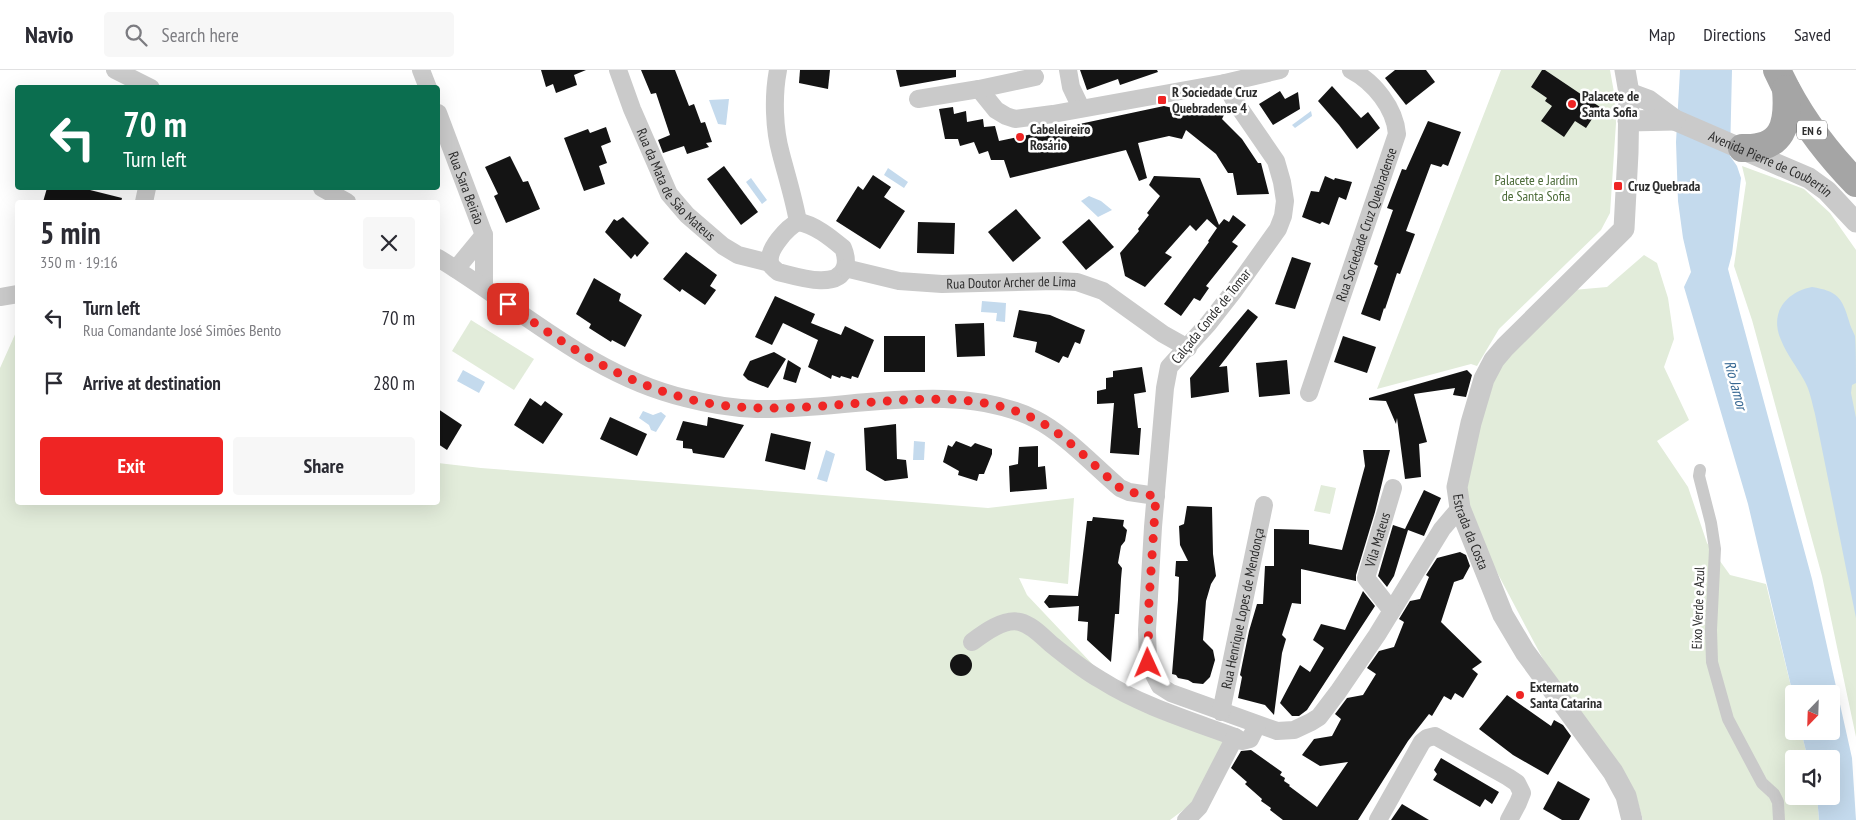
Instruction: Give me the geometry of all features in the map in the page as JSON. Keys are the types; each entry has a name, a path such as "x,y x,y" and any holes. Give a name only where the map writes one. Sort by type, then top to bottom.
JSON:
{"main road":[{"path":"1742,148 1752,149 1769,145 1780,135 1788,106 1784,76"},
{"name":"EN 6","path":"1784,76 1815,108 1856,161"},
{"name":"EN 6","path":"1784,76 1835,162 1856,183"}],"street":[{"path":"115,70 134,83"},
{"path":"421,70 427,85"},
{"name":"Rua da Mata de São Mateus","path":"618,70 632,109 669,194 687,215 723,246 738,255 770,262"},
{"path":"778,70 776,82 776,119 780,152 792,191 798,222"},
{"path":"1068,70 1071,87 1081,108"},
{"path":"979,89 996,110 1015,119 1225,84 1280,70"},
{"name":"Rua Sociedade Cruz Quebradense","path":"1309,393 1398,134 1393,113 1387,104 1369,84 1351,70"},
{"path":"1625,70 1629,93 1628,121"},
{"path":"918,99 1035,77"},
{"name":"Calçada Conde de Tomar","path":"1225,84 1276,161 1285,201 1283,216 1278,229 1267,246 1234,292 1188,348 1169,367 1165,388 1149,601 1148,663 1160,686 1171,693 1277,731 1294,730 1303,727 1319,717 1338,692 1392,612 1442,529 1460,508"},
{"name":"Avenida Pierre de Coubertin","path":"1629,93 1639,95 1648,100 1675,120 1809,178 1827,191 1856,222"},
{"name":"Rua Sara Beirão","path":"440,118 484,234 484,287"},
{"name":"Avenida Pierre de Coubertin","path":"1628,121 1675,120"},
{"name":"Estrada da Costa","path":"1628,121 1624,229 1505,346 1492,365 1484,379 1476,403 1457,487 1460,508 1503,615 1525,652 1613,772 1626,796 1632,820"},
{"path":"326,190 343,200"},
{"path":"798,222 805,222 812,226 843,248 846,255 845,268 839,277 824,281 778,272 770,262 775,245 788,229 798,222"},
{"name":"Rua Sara Beirão","path":"456,269 484,234"},
{"path":"440,259 584,355 626,378 652,389 714,404 755,409 926,399 988,402 1014,410 1042,423 1090,461 1120,488 1129,492 1156,496"},
{"name":"Rua Doutor Archer de Lima","path":"845,268 874,276 908,282 942,284 1077,282 1102,291 1162,334 1188,348"},
{"path":"0,297 15,294"},
{"path":"1162,334 1169,367"},
{"name":"Eixo Verde e Azul","path":"1700,470 1699,476 1711,523 1715,549 1711,630 1712,662 1728,719 1762,783 1774,794 1778,802 1779,820"},
{"name":"Vila Mateus","path":"1392,612 1366,578 1393,488"},
{"name":"Rua Henrique Lopes de Mendonça","path":"1221,712 1264,505"},
{"path":"972,642 983,634 1010,621 1021,622 1037,632 1095,677 1140,702 1242,741 1250,740 1257,725"},
{"path":"1378,820 1422,742 1427,738 1435,736 1490,765 1517,783 1522,793 1509,820"},
{"path":"1186,820 1199,807 1235,737"}],"green space":[{"name":"Palacete e Jardim de Santa Sofia","path":"1501,70 1610,70 1615,98 1616,123 1610,213 1601,230 1499,329 1477,366 1471,364 1377,389"},
{"path":"1742,166 1804,189 1830,213 1856,250 1856,737 1822,576 1752,320 1734,266 1746,183"},
{"path":"1644,255 1657,263 1668,298 1674,339 1664,367 1689,420 1657,441 1688,487 1707,543 1730,575 1766,584 1791,685 1785,685 1785,740 1803,740 1806,750 1785,750 1785,805 1818,805 1819,820 1643,820 1634,789 1543,659 1490,559 1465,493 1482,407 1501,366 1573,290 1607,287"},
{"path":"471,320 534,359 514,390 452,351"},
{"path":"15,334 15,505 440,505 440,463 988,508 1074,498 1068,584 1019,578 1027,595 1131,705 1229,743 1190,805 1170,820 0,820 0,368"},
{"path":"1321,485 1336,488 1330,514 1314,511"}],"water":[{"name":"Rio Jamor","path":"1680,70 1732,70 1730,156 1737,166 1741,178 1732,254 1728,269 1812,579 1836,685 1791,685 1748,504 1684,287 1691,272 1683,238 1678,201 1676,142"},
{"path":"729,99 726,125 718,124 709,100"},
{"path":"1311,111 1312,116 1295,128 1292,125"},
{"path":"888,168 908,182 904,188 884,175"},
{"path":"751,178 767,200 762,204 746,182"},
{"path":"1089,196 1101,201 1112,210 1098,217 1081,201"},
{"path":"1812,287 1833,293 1841,301 1855,336 1856,383 1852,385 1851,393 1856,418 1856,618 1811,397 1806,384 1783,345 1778,330 1777,321 1782,305 1794,294"},
{"path":"982,301 1006,303 1005,322 996,321 997,313 981,312"},
{"path":"463,370 485,382 479,393 457,381"},
{"path":"643,411 653,415 661,412 666,416 656,432 651,430 649,425 639,418"},
{"path":"914,441 925,442 924,460 913,460"},
{"path":"826,450 835,454 827,482 817,479"},
{"path":"1840,704 1852,758 1856,820 1819,820 1818,805 1840,805 1840,750 1806,750 1803,740 1840,740"}],"building":[{"path":"541,70 586,70 574,75 577,85 556,93 553,84 546,87"},
{"path":"641,70 675,70 689,106 694,104 701,123 705,122 712,142 706,143 709,147 687,154 684,146 663,153 658,140 670,135 656,93 651,94"},
{"path":"800,70 830,70 828,89 799,83"},
{"path":"896,70 956,70 956,77 900,87"},
{"path":"1080,70 1157,70 1158,72 1120,85 1118,79 1087,90"},
{"path":"1395,70 1426,70 1435,82 1406,105 1385,78"},
{"name":"Palacete de Santa Sofia","path":"1542,70 1545,70 1600,107 1586,128 1575,121 1564,137 1541,121 1552,106 1545,101 1547,98 1531,87"},
{"path":"1332,86 1361,118 1368,112 1380,128 1357,149 1318,101"},
{"path":"1280,91 1285,99 1298,92 1300,109 1273,125 1259,104"},
{"path":"1194,104 1224,115 1222,119 1242,139 1258,163 1261,163 1269,194 1237,195 1233,173 1228,173 1216,154 1186,130 1182,139 1169,136 1138,143 1147,178 1139,181 1126,150 1010,178 1004,160 991,160 988,151 979,154 974,142 960,146 958,139 945,139 939,109 953,107 954,114 966,111 967,122 983,119 984,127 995,126 999,141 1164,106 1190,112"},
{"path":"1428,121 1461,132 1448,166 1443,164 1441,167 1431,164 1406,231 1415,234 1400,274 1397,273 1380,321 1361,314 1378,266 1374,264 1393,210 1387,208 1402,169 1406,170"},
{"path":"606,127 611,142 601,146 607,163 599,166 605,184 584,191 564,138 588,129 590,133"},
{"path":"510,156 523,182 528,181 540,209 506,223 494,196 498,194 485,167"},
{"path":"724,166 758,212 741,225 707,179"},
{"path":"873,175 891,187 884,197 905,211 880,249 836,221 858,186 863,190"},
{"path":"1154,176 1200,178 1219,225 1224,219 1229,222 1233,215 1246,225 1232,242 1238,246 1206,286 1209,288 1200,301 1194,298 1181,316 1164,304 1217,228 1207,219 1196,231 1190,225 1165,253 1172,257 1145,287 1125,276 1120,253 1139,231 1138,229 1149,215 1147,213 1160,196 1149,185"},
{"path":"1325,176 1334,180 1335,178 1352,182 1346,200 1339,197 1329,225 1322,222 1320,224 1302,217 1311,191 1319,192"},
{"path":"46,190 90,190 122,198 122,200 44,200"},
{"path":"1016,209 1041,238 1013,262 988,232"},
{"path":"623,217 649,243 637,257 635,254 631,259 605,232 614,219 617,221"},
{"path":"1089,219 1114,247 1086,270 1062,242"},
{"path":"918,222 955,223 954,254 917,253"},
{"path":"686,252 717,275 710,286 716,290 705,305 682,289 680,292 663,279"},
{"path":"1292,257 1311,263 1295,309 1275,304"},
{"path":"594,278 621,294 619,301 642,315 625,347 612,340 611,342 589,328 591,324 576,314"},
{"path":"775,296 815,314 811,323 841,335 845,326 874,340 858,378 852,376 851,379 841,376 840,378 832,375 831,379 808,367 818,340 783,323 772,345 755,337"},
{"path":"1248,309 1258,317 1219,367 1227,366 1229,392 1191,398 1190,378"},
{"path":"1019,310 1050,315 1085,330 1080,344 1075,342 1068,358 1063,356 1059,363 1035,352 1037,342 1013,337"},
{"path":"984,323 985,356 957,357 955,324"},
{"path":"884,336 925,336 925,372 884,372"},
{"path":"1343,336 1376,347 1367,373 1334,362"},
{"path":"774,352 786,359 768,388 748,380 743,375 750,361"},
{"path":"788,360 801,368 796,383 783,379"},
{"path":"1287,360 1290,394 1259,397 1256,363"},
{"path":"1142,367 1146,392 1134,394 1138,428 1141,428 1139,455 1110,453 1114,403 1097,404 1097,391 1106,389 1106,378 1113,377 1113,371"},
{"path":"1467,370 1472,375 1466,397 1453,395 1455,388 1414,394 1427,442 1419,444 1421,477 1405,479 1397,418 1396,424 1386,401 1369,400 1369,398"},
{"path":"530,398 541,406 545,401 563,414 543,444 514,425"},
{"path":"440,410 462,425 447,450 440,445"},
{"path":"610,417 647,434 637,456 600,439"},
{"path":"708,417 744,425 724,458 693,453 692,449 683,448 683,441 676,440 683,421 707,426"},
{"path":"896,424 897,459 906,460 908,478 885,481 866,470 864,428"},
{"path":"771,433 811,442 805,470 765,461"},
{"path":"956,441 971,447 975,443 992,449 992,454 984,474 979,474 977,481 958,475 959,471 943,462 948,445 952,447"},
{"path":"1038,446 1038,467 1045,466 1047,489 1010,492 1009,466 1018,464 1019,447"},
{"path":"1363,450 1390,450 1375,512 1356,575 1356,581 1301,569 1301,604 1292,603 1282,635 1286,639 1282,653 1274,715 1265,705 1238,698 1242,677 1240,675 1249,631 1257,604 1263,604 1265,566 1274,566 1274,529 1309,530 1309,544 1342,550 1365,466"},
{"path":"1424,490 1441,498 1424,536 1408,530 1394,576 1387,587 1378,576 1393,525 1405,529"},
{"path":"1187,506 1212,507 1213,554 1216,576 1211,584 1206,601 1203,640 1213,650 1215,660 1210,677 1203,684 1193,683 1172,674 1179,577 1175,576 1176,561 1188,561 1180,545 1179,526 1184,524"},
{"path":"1093,517 1124,520 1123,526 1127,530 1125,541 1121,546 1118,563 1122,568 1119,614 1115,614 1111,662 1087,640 1088,622 1078,621 1079,606 1049,608 1044,602 1049,595 1078,596 1087,521 1092,521"},
{"path":"1460,552 1466,555 1470,566 1463,579 1454,582 1441,622 1482,662 1472,669 1478,674 1463,698 1455,693 1451,700 1444,696 1432,716 1429,714 1408,741 1358,820 1283,820 1261,801 1262,799 1245,784 1247,782 1231,768 1241,751 1251,750 1282,772 1280,775 1285,778 1284,781 1289,786 1317,807 1348,762 1320,766 1302,755 1314,739 1332,736 1341,719 1335,714 1347,698 1363,695 1376,674 1367,668 1379,651 1394,647 1404,622 1399,619 1410,601 1420,599 1429,577 1426,575 1437,558"},
{"path":"1363,591 1375,606 1307,710 1299,716 1292,716 1280,703 1300,665 1310,672 1324,648 1313,640 1321,624 1345,630"},
{"path":"961,654 969,657 972,665 969,673 961,676 953,673 950,665 953,657"},
{"path":"1507,695 1551,726 1554,720 1563,725 1571,736 1548,775 1513,755 1479,729"},
{"path":"1441,758 1499,792 1492,804 1485,799 1480,807 1433,780 1437,774 1434,770"},
{"path":"1558,781 1590,799 1579,820 1562,820 1543,809"},
{"path":"1402,804 1429,820 1391,820"}],"place":[{"name":"R Sociedade Cruz Quebradense 4","path":"1162,100"},
{"name":"Palacete de Santa Sofia","path":"1572,104"},
{"name":"Cabeleireiro Rosário","path":"1020,137"},
{"name":"Cruz Quebrada","path":"1618,186"},
{"name":"Externato Santa Catarina","path":"1520,695"}],"route":[{"path":"508,304 584,355 626,378 652,389 684,398 755,409 926,399 966,400 988,402 1014,410 1036,420 1054,431 1120,488 1129,492 1156,496 1147,630 1148,663"}]}
